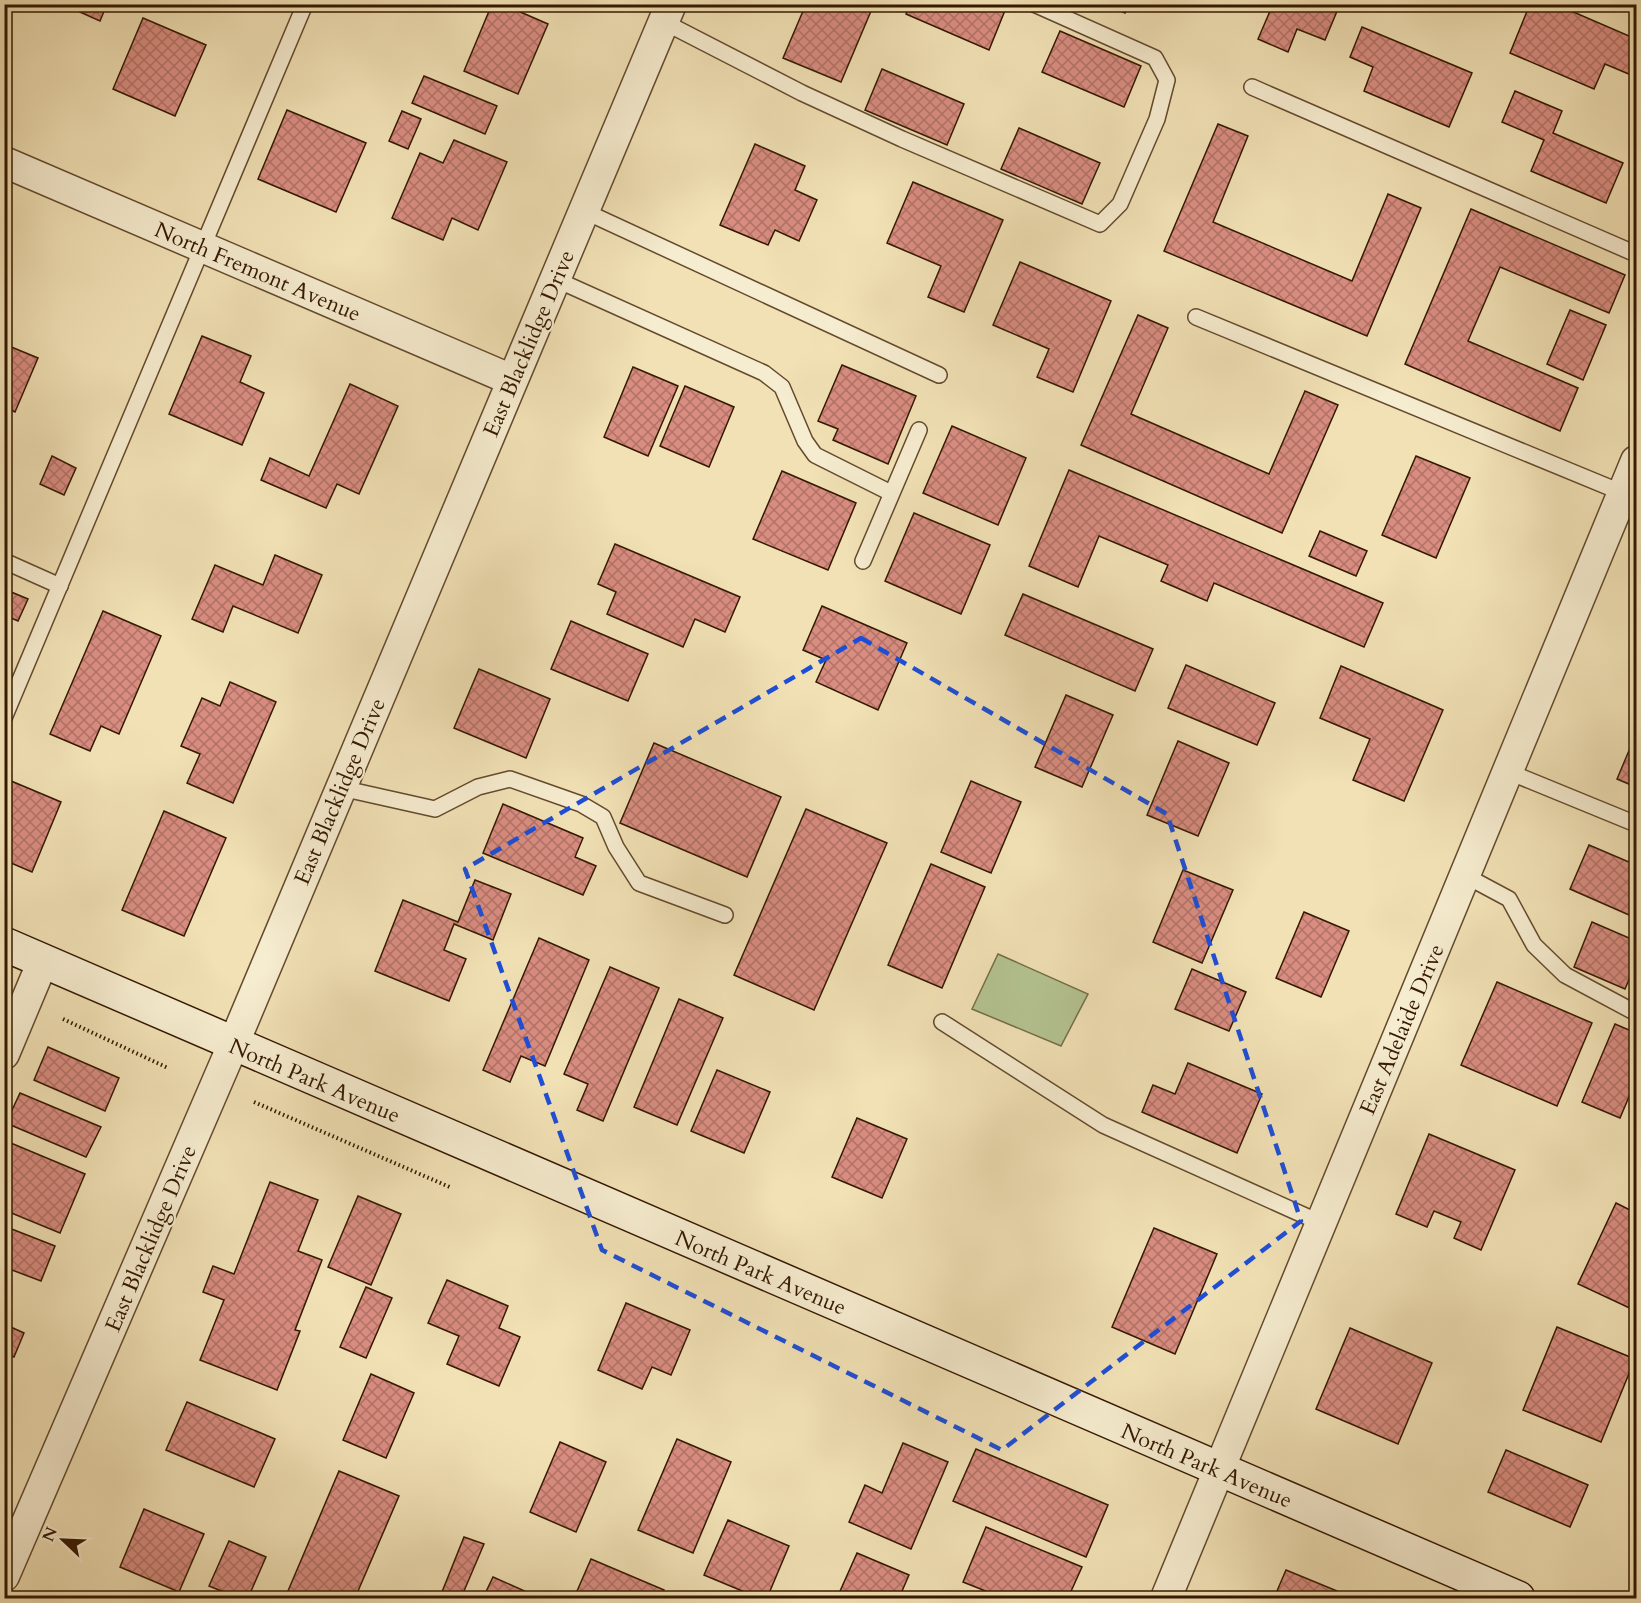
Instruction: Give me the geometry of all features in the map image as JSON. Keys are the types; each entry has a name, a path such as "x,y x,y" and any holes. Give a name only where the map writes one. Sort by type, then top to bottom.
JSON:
{"street":[{"name":"East Blacklidge Drive","path":"4,1576 233,1045 668,13"},
{"name":"North Fremont Avenue","path":"4,162 512,380"},
{"name":"East Adelaide Drive","path":"1166,1599 1636,461"},
{"name":"North Park Avenue","path":"4,944 1514,1598"},
{"path":"4,1054 43,961"}],"lane":[{"path":"4,718 304,4"},
{"path":"668,13 832,107 1100,224 1120,204 1157,119 1167,80 1155,58 1034,4"},
{"path":"1252,87 1636,254"},
{"path":"584,211 939,375"},
{"path":"555,279 764,373 782,387 805,441 815,455 891,493"},
{"path":"1196,317 1623,493"},
{"path":"863,561 919,430"},
{"path":"4,561 60,586"},
{"path":"1509,772 1636,824"},
{"path":"340,788 435,809 478,787 510,779 581,804 603,817 616,847 639,883 725,915"},
{"path":"1466,876 1509,899 1534,945 1565,975 1636,1013"},
{"path":"942,1022 1103,1125 1321,1223"}],"path":[{"path":"63,1019 168,1068"},
{"path":"254,1102 452,1188"}],"highlighted area":[{"path":"861,638 1167,814 1301,1221 1002,1450 602,1250 465,869"}],"green space":[{"path":"998,954 1088,994 1061,1046 972,1009"}],"building":[{"path":"62,4 107,4 100,21"},
{"path":"492,4 502,4 548,24 518,94 464,71"},
{"path":"806,4 874,4 841,82 783,58"},
{"path":"910,4 997,4 1006,8 989,50 906,14"},
{"path":"1105,4 1128,4 1125,13"},
{"path":"1273,4 1340,4 1325,40 1297,29 1288,52 1258,39"},
{"path":"1530,4 1555,4 1636,39 1636,77 1605,64 1594,89 1510,53"},
{"path":"143,18 206,45 175,116 113,89"},
{"path":"1362,27 1472,73 1449,127 1364,91 1373,67 1350,57"},
{"path":"1060,31 1141,66 1124,107 1042,72"},
{"path":"882,69 964,104 947,145 865,110"},
{"path":"424,76 497,106 485,134 412,103"},
{"path":"1515,91 1562,111 1553,133 1623,163 1606,203 1531,171 1544,140 1502,122"},
{"path":"287,110 366,143 336,212 258,179"},
{"path":"402,111 421,119 408,149 389,141"},
{"path":"1218,124 1248,136 1213,222 1352,281 1388,194 1421,208 1367,336 1164,251"},
{"path":"1019,128 1100,163 1082,204 1001,169"},
{"path":"454,140 507,162 478,230 452,218 443,240 392,218 420,153 443,163"},
{"path":"755,144 805,166 795,190 817,200 799,241 775,230 768,245 720,225"},
{"path":"913,182 1003,220 964,312 928,297 941,266 887,243"},
{"path":"1471,209 1625,275 1609,313 1500,267 1468,341 1578,388 1560,431 1405,364"},
{"path":"1020,262 1111,301 1073,392 1037,377 1049,349 993,325"},
{"path":"1570,310 1606,325 1583,380 1547,364"},
{"path":"1138,315 1168,328 1131,414 1269,474 1305,391 1338,405 1282,533 1081,445"},
{"path":"202,336 251,356 240,382 264,393 242,445 169,414"},
{"path":"4,344 38,358 15,412 4,407"},
{"path":"842,365 916,396 888,464 833,440 838,429 818,421"},
{"path":"633,367 678,386 648,456 604,437"},
{"path":"350,384 398,406 359,494 337,484 326,508 261,480 270,458 309,476"},
{"path":"685,386 734,407 709,467 660,446"},
{"path":"952,426 1026,458 998,525 923,493"},
{"path":"52,456 76,468 64,495 40,484"},
{"path":"1416,456 1470,478 1436,558 1382,535"},
{"path":"1069,470 1383,603 1364,647 1214,583 1207,601 1161,581 1168,565 1099,536 1078,587 1029,566"},
{"path":"782,471 856,503 828,570 753,539"},
{"path":"914,513 990,545 961,614 885,581"},
{"path":"1320,531 1367,551 1356,576 1309,556"},
{"path":"615,544 740,597 725,632 695,619 683,647 607,614 616,592 598,584"},
{"path":"275,555 322,575 298,633 233,606 223,632 192,619 215,565 263,585"},
{"path":"4,589 28,599 18,621 4,615"},
{"path":"1023,594 1153,649 1135,691 1005,635"},
{"path":"822,606 907,643 878,710 816,682 826,660 803,650"},
{"path":"103,611 161,636 119,734 101,726 90,751 50,734"},
{"path":"571,621 648,654 628,701 551,669"},
{"path":"1186,665 1275,703 1257,745 1168,708"},
{"path":"1341,666 1443,710 1404,801 1353,780 1370,739 1320,718"},
{"path":"479,669 550,699 526,758 454,728"},
{"path":"230,682 276,702 233,803 187,783 200,754 181,746 202,698 220,706"},
{"path":"1066,695 1113,715 1082,787 1035,767"},
{"path":"1636,734 1636,787 1617,779"},
{"path":"1178,741 1229,763 1198,836 1147,815"},
{"path":"654,743 781,797 747,877 620,823"},
{"path":"4,778 61,802 32,872 4,860"},
{"path":"971,781 1021,802 991,873 941,852"},
{"path":"503,804 583,838 575,857 596,866 583,895 483,853"},
{"path":"806,809 887,843 814,1010 734,975"},
{"path":"164,811 226,838 184,936 122,910"},
{"path":"1589,845 1636,865 1636,918 1570,889"},
{"path":"931,864 985,887 942,988 888,965"},
{"path":"1183,870 1233,890 1202,963 1153,942"},
{"path":"475,880 511,894 493,940 454,924 444,950 466,959 449,1001 375,971 403,900 458,922"},
{"path":"1304,912 1349,931 1321,997 1276,978"},
{"path":"1592,922 1636,941 1636,963 1625,989 1574,967"},
{"path":"539,938 589,960 545,1066 521,1056 510,1082 483,1070"},
{"path":"610,967 659,988 603,1121 577,1110 588,1084 564,1074"},
{"path":"1192,969 1246,992 1229,1031 1175,1009"},
{"path":"1497,982 1592,1023 1557,1106 1461,1065"},
{"path":"679,999 723,1018 677,1125 634,1107"},
{"path":"1615,1024 1636,1033 1636,1080 1620,1118 1582,1102"},
{"path":"48,1047 119,1078 105,1111 34,1080"},
{"path":"1188,1063 1262,1094 1237,1153 1142,1112 1153,1085 1175,1094"},
{"path":"717,1070 770,1092 744,1153 691,1131"},
{"path":"20,1093 101,1127 86,1157 6,1123"},
{"path":"857,1118 907,1139 882,1198 832,1177"},
{"path":"1429,1134 1515,1170 1481,1250 1454,1238 1461,1222 1434,1211 1427,1227 1396,1214"},
{"path":"6,1141 85,1174 60,1233 4,1210"},
{"path":"270,1182 318,1200 298,1251 322,1260 295,1330 300,1331 277,1390 200,1360 224,1300 203,1292 213,1266 234,1274"},
{"path":"358,1196 401,1214 371,1285 328,1267"},
{"path":"1616,1203 1636,1213 1636,1311 1578,1284"},
{"path":"4,1226 55,1246 41,1281 4,1267"},
{"path":"1154,1228 1217,1254 1175,1354 1112,1327"},
{"path":"447,1280 508,1306 499,1328 520,1337 499,1386 447,1364 459,1336 428,1323"},
{"path":"366,1287 392,1298 366,1358 340,1347"},
{"path":"626,1303 690,1330 671,1375 652,1367 642,1389 598,1370"},
{"path":"4,1324 24,1333 14,1357 4,1353"},
{"path":"1557,1327 1635,1359 1601,1442 1523,1410"},
{"path":"1350,1328 1432,1363 1398,1444 1316,1409"},
{"path":"371,1374 414,1393 386,1458 343,1440"},
{"path":"187,1402 275,1439 254,1487 166,1450"},
{"path":"677,1439 731,1462 693,1553 638,1530"},
{"path":"560,1442 606,1462 576,1532 530,1512"},
{"path":"903,1443 948,1462 911,1549 849,1522 865,1485 882,1493"},
{"path":"976,1449 1108,1505 1086,1557 953,1501"},
{"path":"1506,1450 1588,1485 1570,1527 1488,1492"},
{"path":"339,1471 399,1496 355,1598 285,1598"},
{"path":"144,1509 204,1534 179,1592 120,1567"},
{"path":"728,1520 789,1546 767,1598 759,1598 704,1575"},
{"path":"986,1527 1082,1567 1068,1598 1003,1598 963,1582"},
{"path":"464,1537 484,1544 461,1598 442,1598 440,1597"},
{"path":"229,1541 266,1557 248,1598 239,1598 209,1586"},
{"path":"857,1553 909,1575 899,1598 837,1598"},
{"path":"591,1559 664,1590 661,1598 574,1598"},
{"path":"1286,1570 1354,1598 1274,1598"},
{"path":"493,1577 536,1596 535,1598 483,1598"}]}
